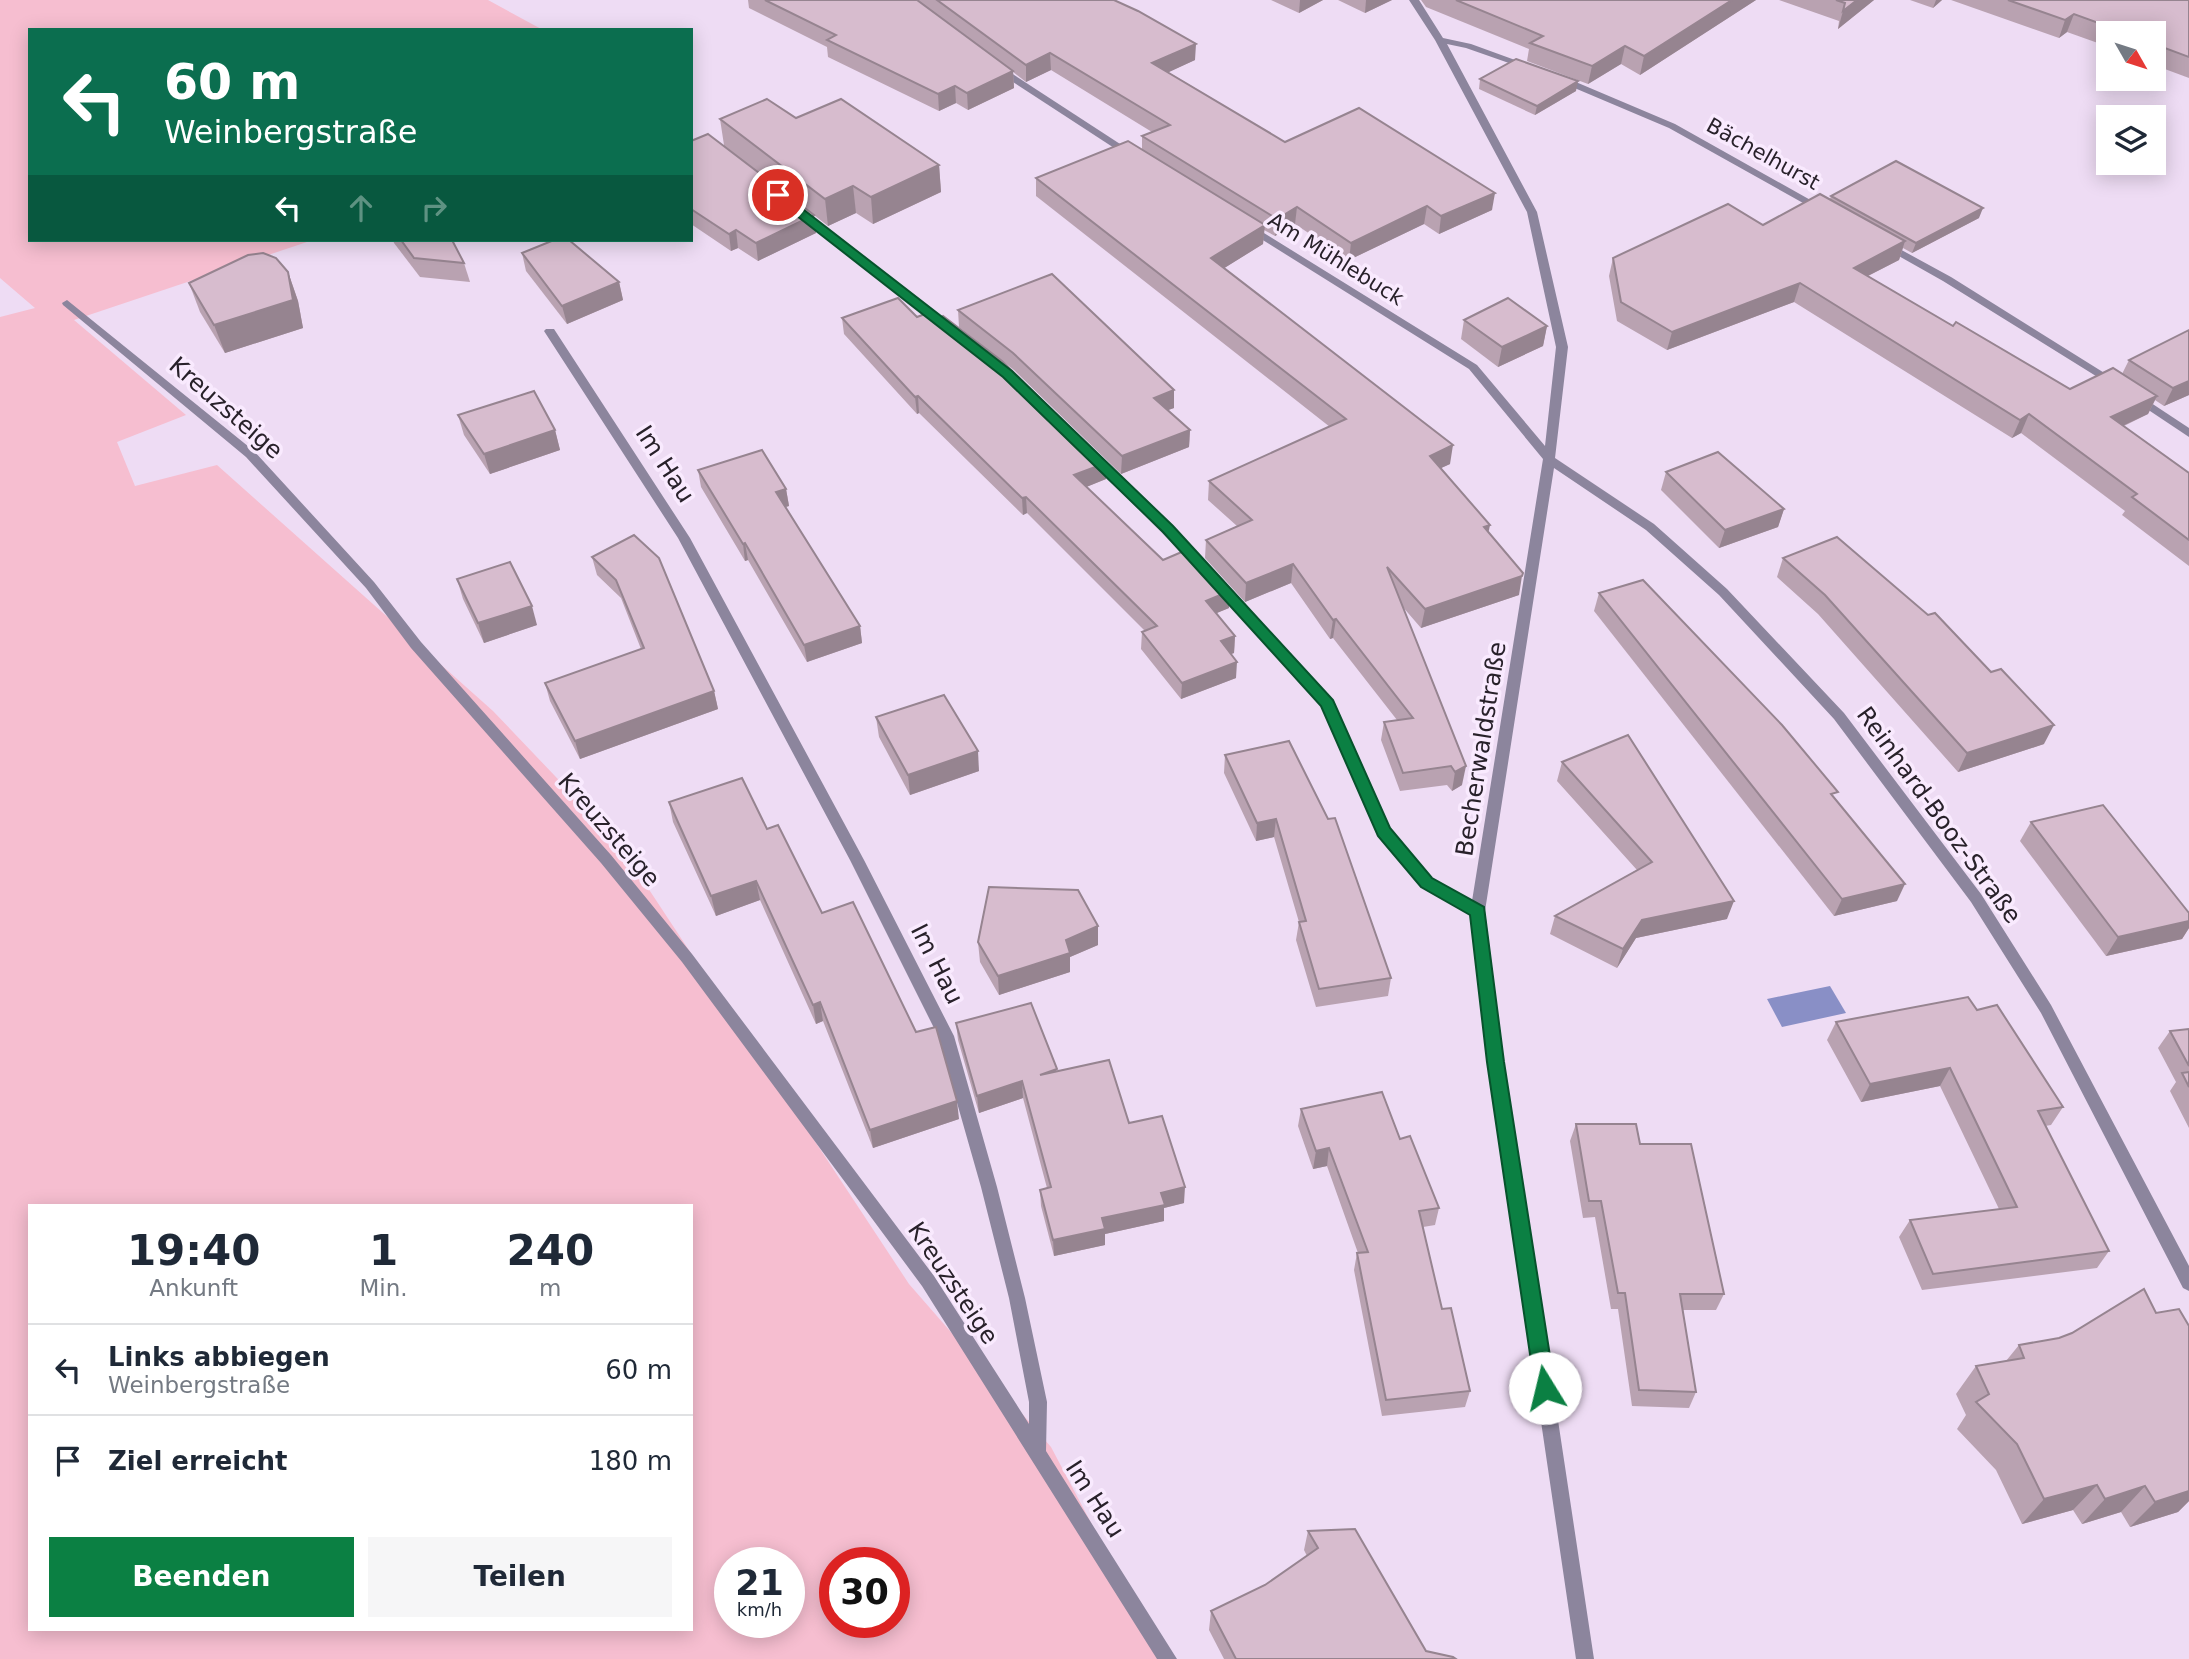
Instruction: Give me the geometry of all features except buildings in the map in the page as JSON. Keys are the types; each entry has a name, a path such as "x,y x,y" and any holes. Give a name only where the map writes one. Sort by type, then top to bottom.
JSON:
{"street":[{"name":"Becherwaldstraße","path":"1414,0 1440,40 1532,212 1562,347 1549,459 1478,911 1498,1076 1586,1659"},
{"name":"Bächelhurst","path":"1440,40 1468,46 1572,83 1672,126 1840,219"},
{"path":"989,62 1022,86 1141,160"},
{"path":"791,206 953,332"},
{"name":"Am Mühlebuck","path":"1236,219 1473,368 1549,459"},
{"path":"1876,239 1959,286 2189,433"},
{"name":"Kreuzsteige","path":"66,303 250,454 370,585 416,645 606,859 687,958 928,1281 1037,1455"},
{"name":"Im Hau","path":"550,331 684,538 850,848 946,1036 1017,1298 1038,1402 1037,1455 1168,1659"},
{"path":"1088,452 1168,529 1328,704 1384,831 1427,883 1478,911"},
{"name":"Reinhard-Booz-Straße","path":"1549,459 1650,527 1723,592 1839,716 1976,898 2046,1009 2189,1283"}],"shaded area":[{"path":"0,0 488,0 539,28 28,28 28,242 307,242 74,320 186,415 117,442 135,486 217,465 493,711 617,841 909,1284 1051,1447 1163,1659 0,1659 0,317 35,308 0,278"}],"water":[{"path":"1830,986 1846,1013 1782,1027 1767,999"}],"route":[{"path":"778,195 1007,374 1168,529 1328,704 1384,831 1427,883 1478,911 1496,1062 1545,1388"}]}
